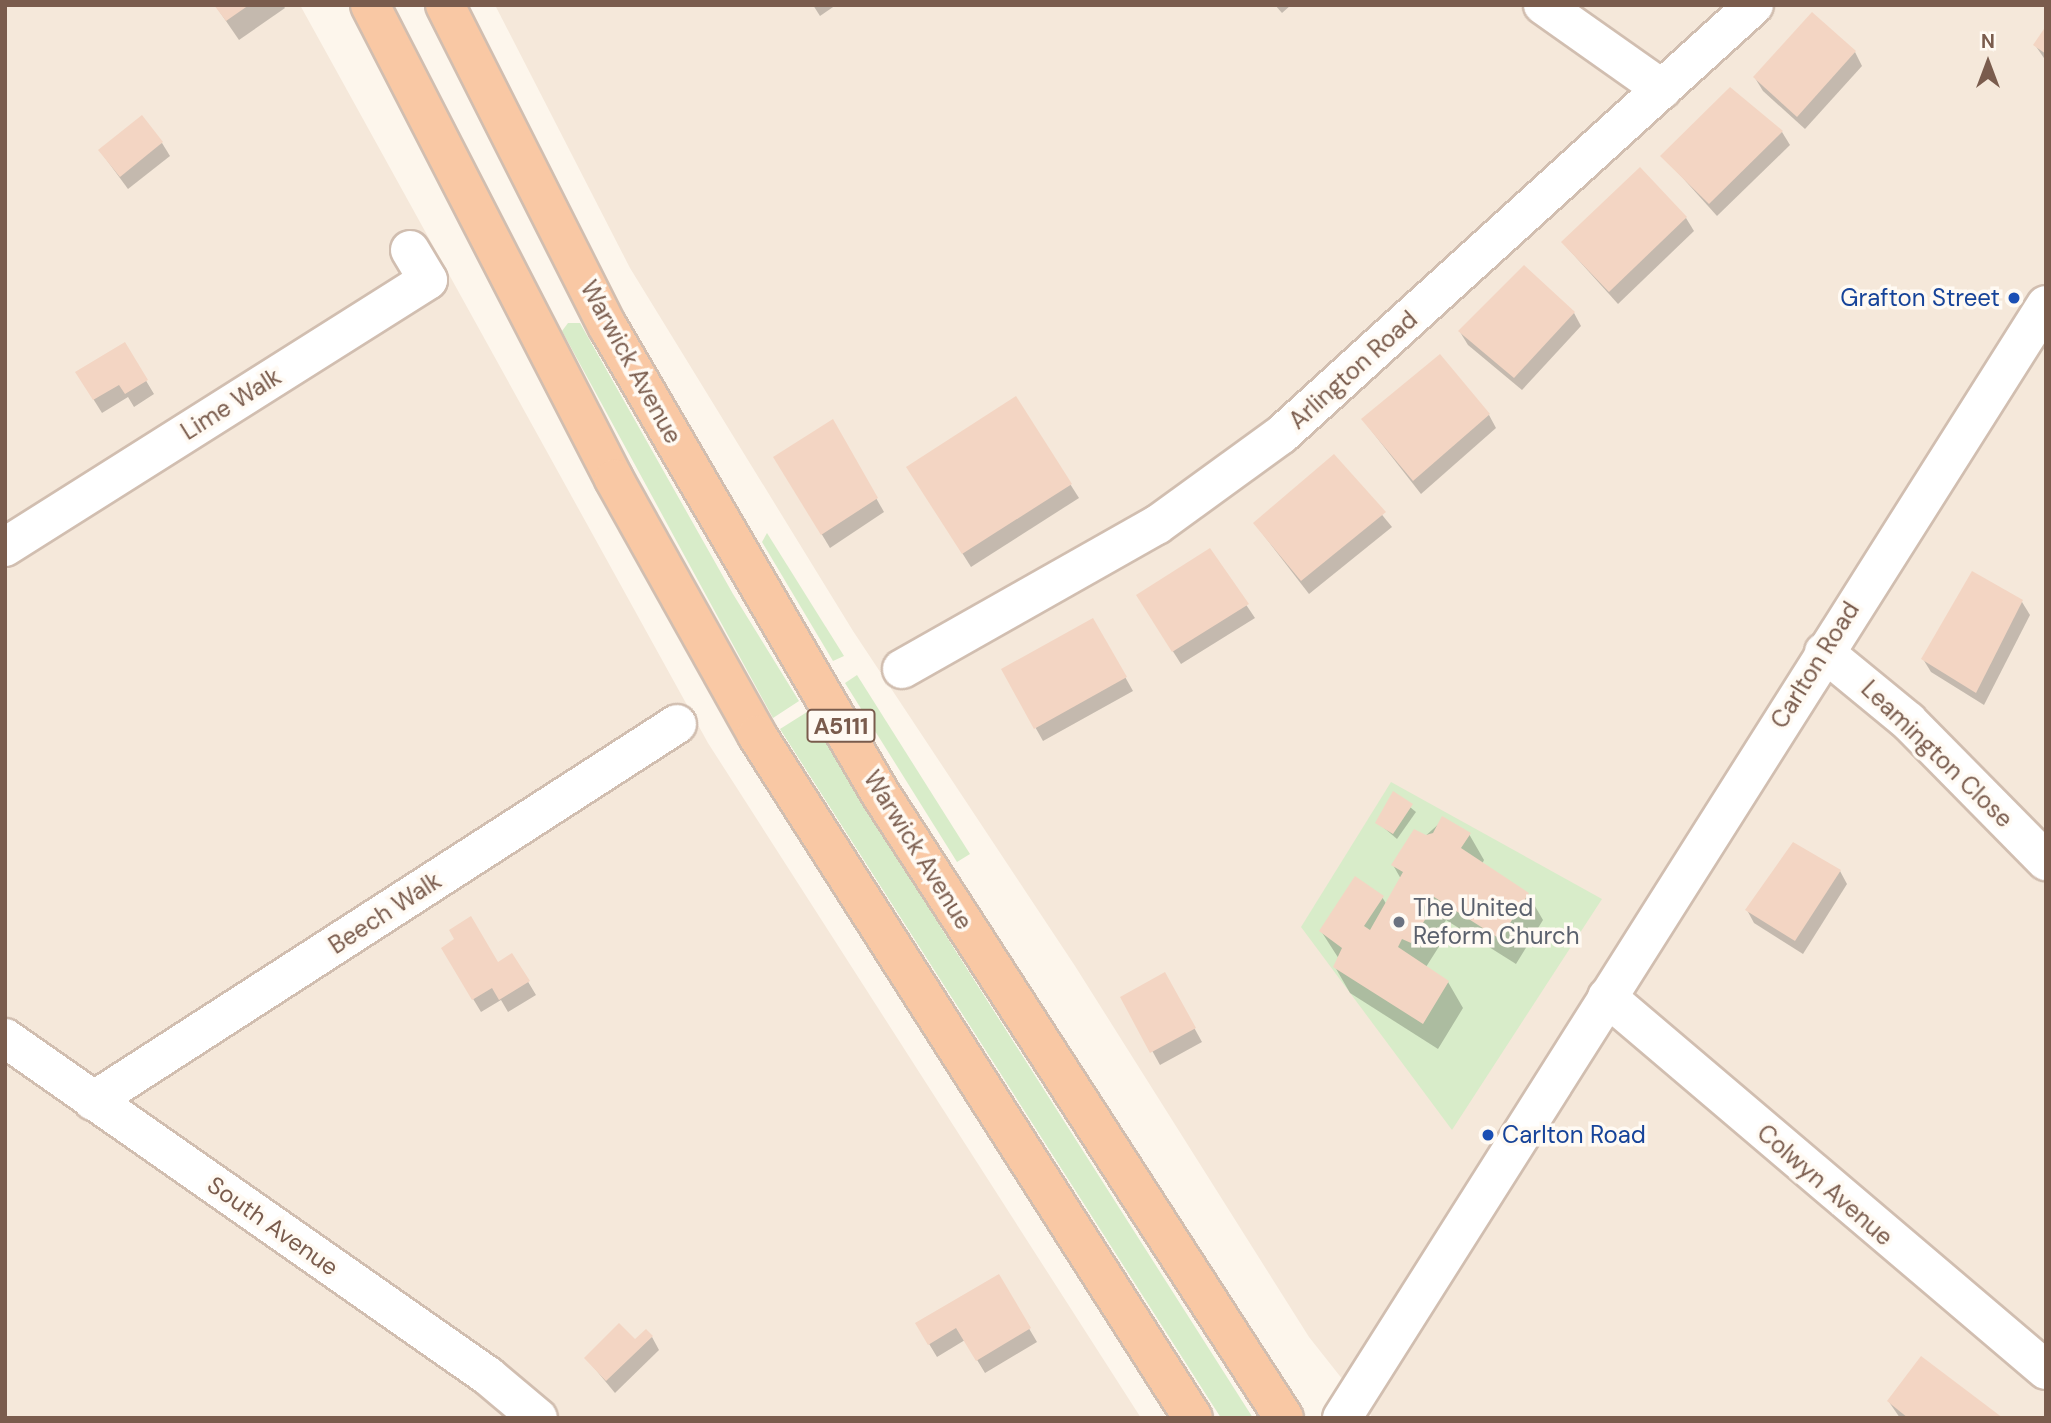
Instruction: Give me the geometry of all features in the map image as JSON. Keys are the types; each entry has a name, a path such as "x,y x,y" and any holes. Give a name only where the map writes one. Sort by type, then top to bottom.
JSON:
{"highway":[{"name":"A5111","path":"370,5 607,467 757,735 1193,1418"},
{"name":"Warwick Avenue","path":"445,5 608,327 847,737 1284,1418"}],"street":[{"path":"1543,5 1662,89"},
{"name":"Arlington Road","path":"902,668 1157,525 1230,475 1281,435 1754,5"},
{"name":"Lime Walk","path":"5,547 428,280 410,250"},
{"name":"Carlton Road","path":"1342,1418 1824,652 2046,305"},
{"name":"Leamington Close","path":"1824,652 1908,721 2046,861"},
{"name":"Beech Walk","path":"93,1101 677,724"},
{"name":"Colwyn Avenue","path":"1606,997 2046,1370"},
{"name":"South Avenue","path":"5,1038 488,1376 538,1418"}],"shaded area":[{"path":"5,5 300,5 708,743 1141,1418 5,1418"},
{"path":"495,5 2046,5 2046,1418 1373,1418 1309,1337 1075,966 853,631 630,268"}],"green space":[{"path":"568,323 580,323 733,594 799,701 773,718 562,331"},
{"path":"767,533 844,656 833,661 762,542"},
{"path":"857,675 970,854 957,862 845,683"},
{"path":"807,712 1253,1418 1221,1418 780,729"},
{"path":"1391,782 1602,899 1452,1130 1301,927"}],"building":[{"path":"214,5 249,5 226,21"},
{"path":"1812,12 1856,51 1797,117 1753,77"},
{"path":"2046,26 2046,54 2033,45"},
{"path":"1730,87 1783,131 1709,204 1660,156"},
{"path":"142,115 163,142 120,177 98,150"},
{"path":"1640,167 1687,217 1609,292 1561,242"},
{"path":"1524,265 1575,312 1514,378 1458,331"},
{"path":"125,342 148,380 125,394 119,385 93,400 75,372"},
{"path":"1440,354 1490,414 1413,481 1361,419"},
{"path":"1016,396 1072,484 962,554 906,467"},
{"path":"833,419 878,498 821,535 773,457"},
{"path":"1334,454 1386,512 1301,581 1253,523"},
{"path":"1210,548 1249,604 1172,652 1136,595"},
{"path":"1972,571 2023,600 1976,693 1921,659"},
{"path":"1093,618 1127,677 1034,729 1001,669"},
{"path":"1393,791 1413,804 1393,834 1375,823"},
{"name":"The United Reform Church","path":"1442,816 1471,833 1461,848 1529,893 1500,939 1431,895 1420,913 1426,918 1411,943 1402,939 1398,947 1449,981 1423,1024 1333,967 1342,948 1319,931 1355,876 1384,896 1364,926 1370,930 1403,872 1391,865 1414,829 1426,835 1433,833"},
{"path":"1793,842 1841,870 1795,941 1745,910"},
{"path":"471,916 498,962 512,953 530,981 499,1000 492,988 472,1000 441,948 454,939 449,930"},
{"path":"1165,972 1196,1028 1150,1053 1120,997"},
{"path":"999,1274 1031,1328 976,1361 956,1328 928,1345 915,1323"},
{"path":"619,1323 635,1339 646,1329 653,1336 606,1381 584,1358"},
{"path":"1921,1356 2003,1418 1908,1418 1887,1401"}],"place":[{"name":"Grafton Street","path":"2014,298"},
{"name":"The United Reform Church","path":"1399,922"},
{"name":"Carlton Road","path":"1488,1135"}]}
